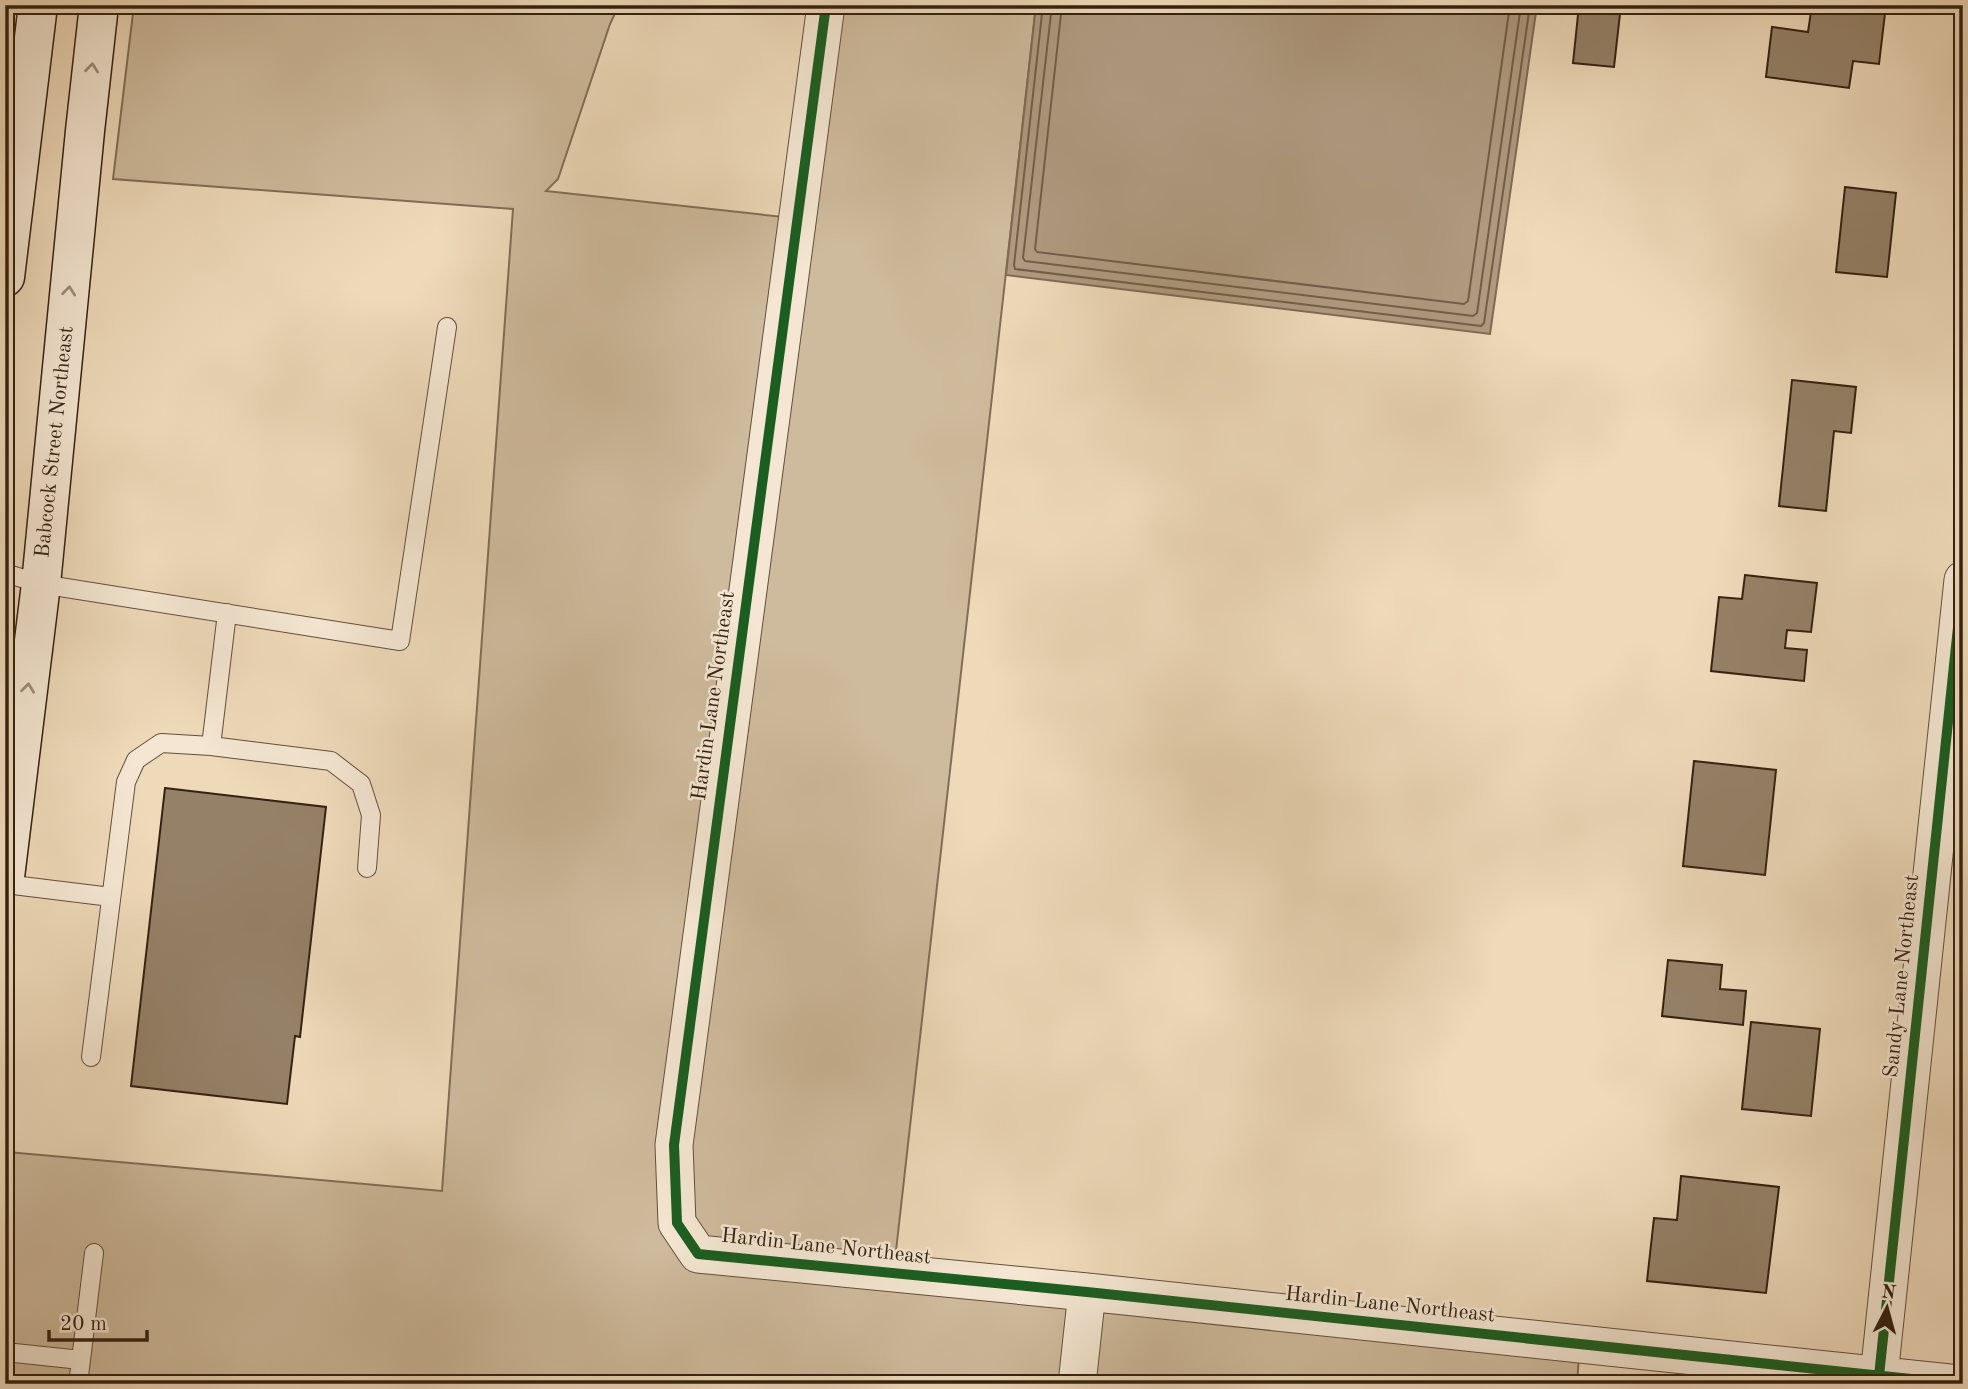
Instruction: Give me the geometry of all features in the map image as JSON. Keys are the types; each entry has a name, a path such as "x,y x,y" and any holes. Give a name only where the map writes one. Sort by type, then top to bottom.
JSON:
{"main road":[{"path":"5,277 38,5"},
{"name":"Babcock Street Northeast","path":"5,877 41,584 99,5"}],"street":[{"name":"Hardin Lane Northeast","path":"826,5 674,1145 677,1223 698,1254 1959,1384"},
{"name":"Sandy Lane Northeast","path":"1879,1376 1963,580"},
{"path":"1077,1384 1087,1292"}],"lane":[{"path":"5,573 41,584 400,641 447,327"},
{"path":"211,746 227,613"},
{"path":"91,1057 126,782 136,760 161,743 211,746 331,761 361,784 371,815 367,868"},
{"path":"5,884 111,897"},
{"path":"78,1384 94,1253"},
{"path":"5,1352 81,1360"}],"shaded area":[{"path":"134,5 619,5 610,24 558,179 546,191 811,220 835,5 1036,5 895,1260 1580,1342 1577,1384 5,1384 5,1176 8,1152 442,1191 513,209 113,179"}],"water":[{"path":"1036,5 1537,5 1490,334 1006,275"}],"building":[{"path":"1579,5 1621,5 1614,67 1573,63"},
{"path":"1812,5 1886,5 1879,64 1853,61 1849,88 1766,77 1772,27 1808,32"},
{"path":"1845,187 1896,193 1887,277 1836,272"},
{"path":"1792,380 1856,387 1851,433 1834,431 1826,511 1779,506"},
{"path":"1745,575 1817,583 1811,632 1787,630 1785,648 1807,650 1804,681 1711,671 1719,597 1742,599"},
{"path":"1694,761 1776,770 1765,875 1683,866"},
{"path":"165,788 326,807 300,1037 295,1036 287,1104 131,1086"},
{"path":"1668,960 1722,965 1720,989 1746,991 1743,1025 1662,1016"},
{"path":"1751,1022 1820,1029 1811,1116 1742,1109"},
{"path":"1681,1176 1779,1187 1766,1293 1647,1281 1654,1218 1677,1220"}],"cycle path":[{"path":"826,5 674,1145 677,1223 698,1254 1959,1384"},
{"path":"1879,1376 1963,580"}]}
